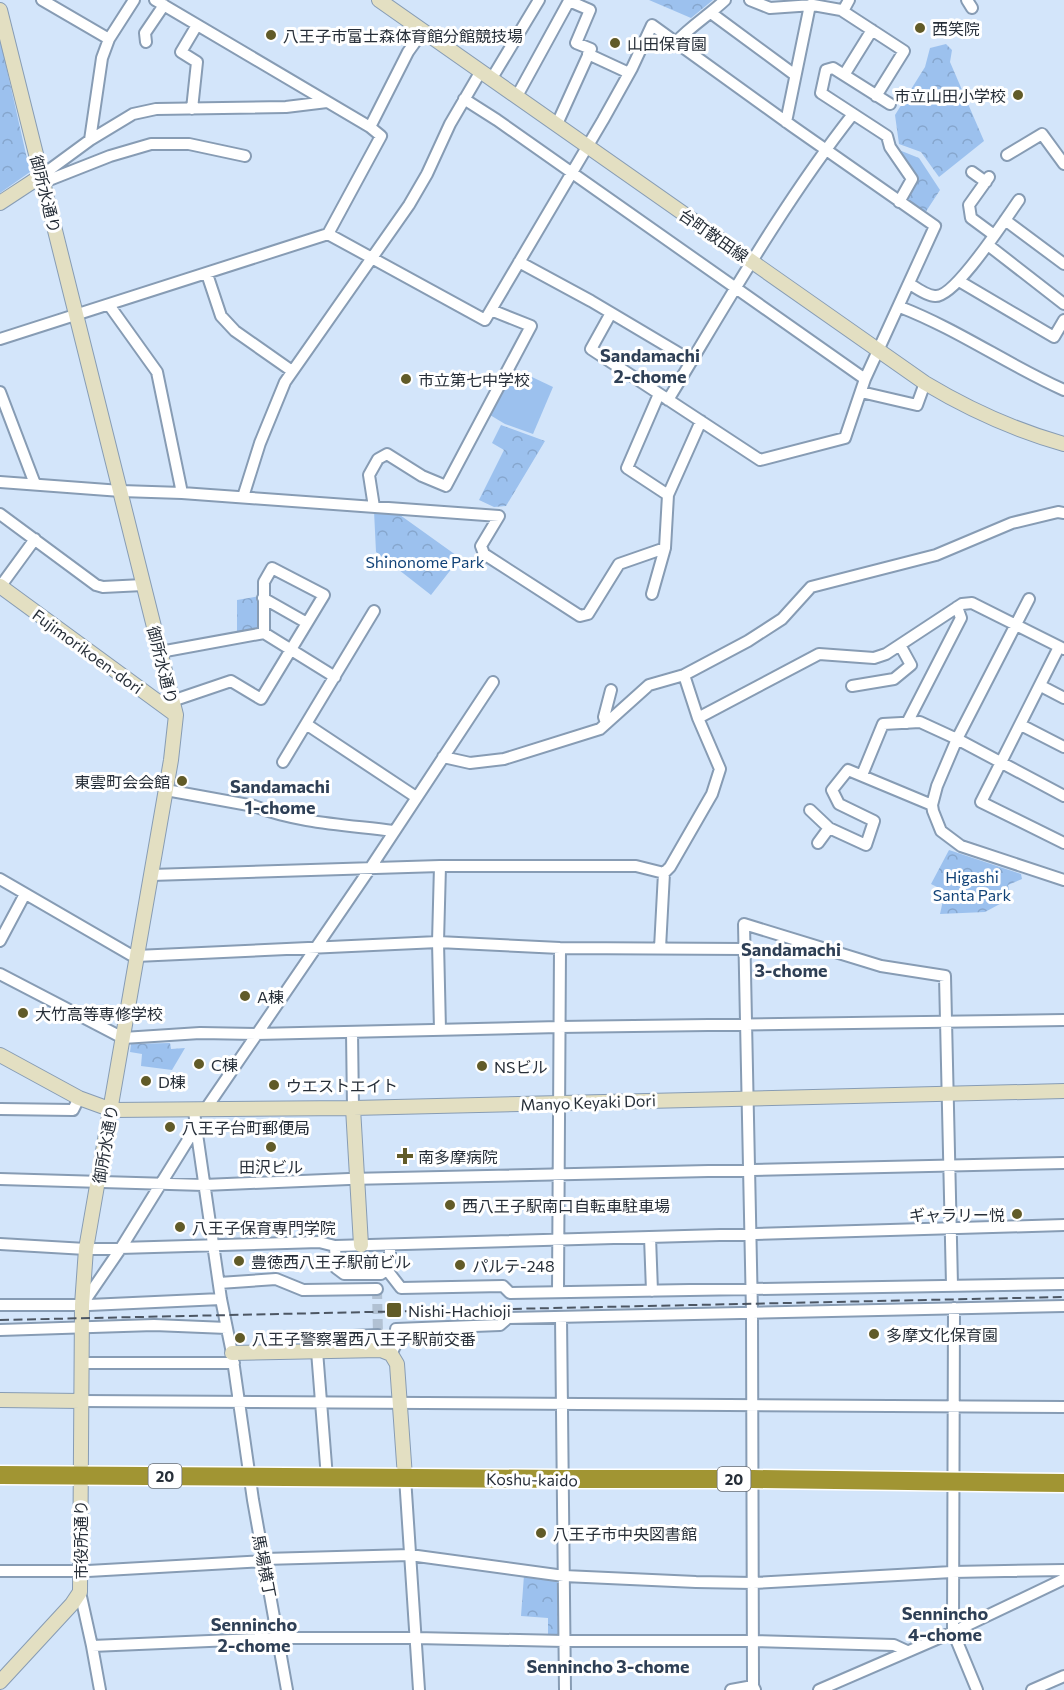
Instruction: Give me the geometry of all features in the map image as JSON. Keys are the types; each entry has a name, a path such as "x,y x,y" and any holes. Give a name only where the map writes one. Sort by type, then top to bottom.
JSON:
{"highway":[{"name":"Koshu-kaido","path":"0,1475 753,1479 1064,1484"}],"street":[{"path":"42,0 109,39"},
{"path":"90,140 102,58 109,39 134,0"},
{"name":"台町散田線","path":"379,0 396,5 423,30 925,383 992,419 1064,444"},
{"path":"243,497 260,443 285,382 427,174 464,99 487,75 539,0"},
{"path":"676,42 688,29 711,14 725,0"},
{"path":"750,0 770,8 810,5 843,11 904,51 876,96"},
{"path":"843,11 849,0"},
{"path":"517,96 569,1 590,10 576,43 591,50 557,124"},
{"path":"0,339 328,234 381,136 370,127 159,3 145,33 146,42"},
{"path":"786,122 810,5"},
{"name":"御所水通り","path":"0,10 176,715 166,790 86,1249 82,1305 80,1476"},
{"path":"711,14 795,75"},
{"path":"192,109 197,62 181,52 197,25"},
{"path":"328,234 485,320 629,73 652,25 935,226 900,307 864,379 845,438 760,460 591,349 611,313"},
{"path":"370,127 408,52 423,30"},
{"path":"844,75 873,30"},
{"path":"588,54 629,73"},
{"path":"890,105 833,68 826,70 821,93 887,136 890,147 912,179 899,202"},
{"path":"464,99 864,379"},
{"path":"43,179 90,140 133,114 156,109 286,107 327,102"},
{"path":"669,495 627,468 664,397 692,361 735,288 825,149 853,114"},
{"path":"1007,155 1042,134 1064,164"},
{"path":"0,203 43,179 151,144 189,144 245,156"},
{"path":"972,172 988,180 969,205 971,218 991,240 1064,304"},
{"path":"910,284 935,296 945,294 953,288 991,240 1018,200"},
{"path":"1005,220 1064,264"},
{"path":"519,262 692,361"},
{"path":"207,274 221,316 235,331 292,371"},
{"path":"959,281 1054,337 1064,320"},
{"path":"108,304 157,372 182,493"},
{"path":"900,307 944,326 987,351 1064,390"},
{"path":"374,507 369,475 378,459 387,454 422,476 446,486 531,326 491,310"},
{"path":"861,392 917,405 925,383"},
{"path":"0,392 35,484"},
{"path":"652,594 665,549 669,495 701,421"},
{"path":"0,482 499,516 481,546 484,555 580,616 588,614 619,564 665,549"},
{"path":"443,757 471,764 504,759 600,729 649,685 684,675 748,641 782,619 811,587 936,555 1012,523 1058,512 1064,513"},
{"path":"0,514 96,585 103,587 143,585"},
{"path":"0,586 35,539"},
{"path":"172,701 231,681 261,699 324,595 272,568 264,582 264,633"},
{"name":"Fujimorikoen-dori","path":"0,586 176,715"},
{"path":"263,598 307,623"},
{"path":"1029,599 957,739 937,786 932,805 935,821 941,831 961,846 1064,880"},
{"path":"698,718 819,654 874,658 886,654 962,604 972,603 1062,648 981,802 1064,843"},
{"path":"907,723 961,618 957,607"},
{"path":"283,762 374,611"},
{"path":"160,652 264,633 335,677"},
{"path":"852,686 894,679 911,665 900,645"},
{"path":"660,948 664,873 670,867 712,794 720,769 698,718 684,675"},
{"path":"199,1110 256,1034 369,870 493,682"},
{"path":"1041,686 1064,698"},
{"path":"606,723 604,717 611,690"},
{"path":"862,775 883,724 920,722 1064,796"},
{"path":"306,724 416,797"},
{"path":"1021,725 1064,747"},
{"path":"810,810 829,828 866,844 874,821 839,804 832,790 848,770 932,805"},
{"path":"166,790 254,806 299,818 393,831"},
{"path":"818,843 829,828"},
{"path":"151,875 440,866 636,866 664,873"},
{"path":"440,866 438,942 440,1030"},
{"path":"0,879 131,956 438,942 560,948 745,949"},
{"path":"0,941 25,894"},
{"path":"731,1690 754,1688 752,1290 744,924 881,966 945,976 952,1285"},
{"path":"558,1292 560,948"},
{"path":"0,974 123,1038 200,1033 256,1034 1064,1020"},
{"path":"352,1032 353,1108 362,1245"},
{"name":"Manyo Keyaki Dori","path":"0,1055 79,1098 112,1110 353,1108 1064,1091"},
{"path":"0,1109 73,1110 79,1098"},
{"name":"馬場横丁","path":"199,1110 196,1127 221,1299 233,1358 250,1477 287,1690"},
{"path":"82,1305 121,1248 196,1127"},
{"path":"0,1179 204,1185 358,1179 1064,1163"},
{"path":"0,1244 86,1249 320,1242 335,1246 1064,1225"},
{"path":"650,1237 652,1291"},
{"path":"335,1246 336,1268 344,1274 381,1274 390,1266 390,1245"},
{"path":"387,1270 401,1288 503,1286 510,1293 1064,1284"},
{"path":"219,1283 276,1279 303,1290 377,1289"},
{"path":"0,1305 82,1305 221,1299"},
{"path":"419,1690 400,1403 397,1364 393,1347 396,1329 500,1325 508,1318 1064,1306"},
{"path":"954,1308 953,1632 977,1690"},
{"path":"561,1317 565,1690"},
{"path":"0,1330 154,1325 227,1328"},
{"path":"378,1335 353,1336 349,1339 393,1347"},
{"path":"82,1363 233,1358 317,1351 381,1350 393,1347"},
{"path":"317,1351 327,1478"},
{"path":"0,1400 1064,1407"},
{"name":"市役所通り","path":"0,1682 72,1604 80,1592 80,1476"},
{"path":"0,1571 80,1570 264,1560 410,1556 564,1576 696,1582 753,1582 952,1572 1064,1570"},
{"path":"819,1690 953,1632 1064,1579"},
{"path":"80,1592 100,1690"},
{"path":"92,1646 279,1638 415,1638 754,1641 894,1645 907,1651"},
{"path":"1032,1690 1064,1676"}],"green space":[{"path":"649,0 713,0 691,18"},
{"path":"0,39 30,172 0,193"},
{"path":"946,44 952,50 950,62 984,141 939,177 921,152 899,144 895,115 925,67 930,48"},
{"path":"894,148 919,158 940,190 925,213 905,199 916,180"},
{"path":"515,369 553,387 533,434 505,424 490,415"},
{"path":"501,425 545,441 506,506 494,507 479,500 504,450 492,443"},
{"name":"Shinonome Park","path":"374,511 400,515 460,558 431,595 376,552"},
{"path":"260,596 260,628 237,633 237,600"},
{"name":"Higashi Santa Park","path":"949,850 1021,874 1022,879 1008,885 1011,898 985,912 940,914 945,891 931,884"},
{"path":"170,1043 171,1049 185,1048 172,1070 141,1066 142,1054 130,1052 131,1044"},
{"path":"524,1575 562,1580 561,1632 556,1638 548,1637 548,1618 521,1616"}],"tunnel":[{"path":"377,1289 378,1335"}],"railway":[{"path":"0,1320 1064,1297"}],"place":[{"name":"西笑院","path":"920,28"},
{"name":"八王子市富士森体育館分館競技場","path":"271,35"},
{"name":"山田保育園","path":"615,43"},
{"name":"市立山田小学校","path":"1018,95"},
{"name":"市立第七中学校","path":"406,379"},
{"name":"東雲町会会館","path":"182,781"},
{"name":"A棟","path":"245,996"},
{"name":"大竹高等専修学校","path":"23,1013"},
{"name":"C棟","path":"199,1064"},
{"name":"NSビル","path":"482,1066"},
{"name":"D棟","path":"146,1081"},
{"name":"ウエストエイト","path":"274,1085"},
{"name":"八王子台町郵便局","path":"170,1127"},
{"name":"田沢ビル","path":"271,1147"},
{"name":"南多摩病院","path":"405,1156"},
{"name":"西八王子駅南口自転車駐車場","path":"450,1205"},
{"name":"ギャラリー悦","path":"1017,1214"},
{"name":"八王子保育専門学院","path":"180,1227"},
{"name":"豊徳西八王子駅前ビル","path":"239,1261"},
{"name":"パルテ-248","path":"460,1265"},
{"name":"Nishi-Hachioji","path":"394,1310"},
{"name":"多摩文化保育園","path":"874,1334"},
{"name":"八王子警察署西八王子駅前交番","path":"240,1338"},
{"name":"八王子市中央図書館","path":"541,1533"}],"district":[{"name":"Sandamachi 2-chome","path":"650,365"},
{"name":"Sandamachi 1-chome","path":"280,796"},
{"name":"Sandamachi 3-chome","path":"791,959"},
{"name":"Sennincho 4-chome","path":"945,1623"},
{"name":"Sennincho 2-chome","path":"254,1634"},
{"name":"Sennincho 3-chome","path":"608,1666"}]}
